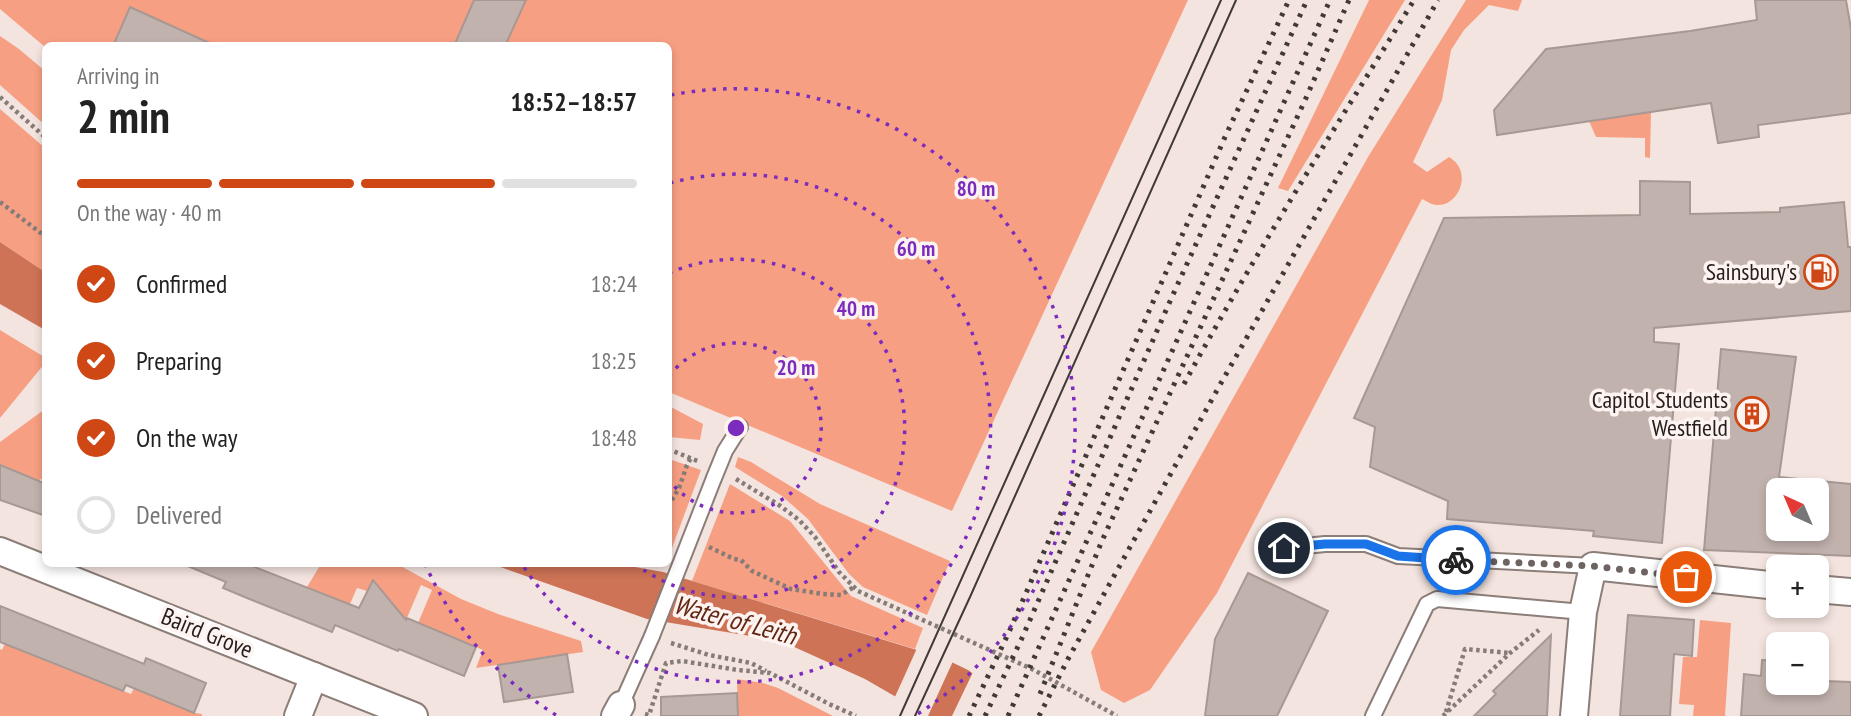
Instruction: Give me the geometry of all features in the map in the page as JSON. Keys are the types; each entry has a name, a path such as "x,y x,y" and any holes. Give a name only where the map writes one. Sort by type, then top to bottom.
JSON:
{"street":[{"name":"Baird Grove","path":"0,551 414,716"},
{"path":"1574,716 1583,612 1593,566 1766,585"},
{"path":"1829,590 1851,592"},
{"path":"298,716 314,676"}],"lane":[{"path":"618,710 652,636 715,473 740,427"},
{"path":"1284,548 1366,544 1398,556 1593,566"},
{"path":"1373,716 1427,604 1437,599 1583,612"}],"path":[{"path":"0,97 42,134"},
{"path":"0,202 42,234"},
{"path":"672,451 779,505 799,520 815,537 839,572 858,591 1032,669 1117,716"},
{"path":"672,499 691,458"},
{"path":"705,546 741,560 752,571 791,589 841,595 855,587"},
{"path":"1445,715 1510,653 1540,629"},
{"path":"652,636 709,654 751,663 856,716"},
{"path":"1445,715 1465,649 1510,653"},
{"path":"618,710 649,715 666,663 682,661 770,673"}],"shaded area":[{"path":"0,0 1188,0 952,511 672,393 672,42 42,42 42,44 0,9"},
{"path":"1369,0 1405,0 1288,191 1278,188"},
{"path":"1466,0 1522,0 1518,11 1489,5 1464,30 1451,50 1442,100 1413,162 1427,172 1449,157 1460,170 1462,177 1459,190 1444,204 1435,205 1422,199 1217,593 1150,690 1124,703 1101,690 1091,652 1368,157"},
{"path":"0,36 42,68 42,122 0,85"},
{"path":"0,109 42,145 42,270 0,242"},
{"path":"1651,112 1650,158 1645,157 1645,138 1596,137 1589,121"},
{"path":"0,330 42,356 42,367 0,418"},
{"path":"672,408 703,424 700,440 672,437"},
{"path":"42,411 42,480 39,481 0,465 0,442"},
{"path":"738,457 751,462 820,504 950,561 927,615 863,587 849,574 808,519 782,496 735,467"},
{"path":"672,460 701,470 672,548"},
{"path":"730,484 790,521 851,596 923,628 915,649 692,581"},
{"path":"319,567 402,567 461,599 581,641 583,652 476,668 483,650 418,623 432,590 421,585 406,620 388,613 392,601 383,598 380,589 375,587 367,591 357,588 350,604 307,587"},
{"path":"1700,620 1731,623 1725,716 1693,716 1694,705 1679,704 1683,657 1697,657"},
{"path":"7,639 17,649 73,672 131,694 134,688 202,716 0,716 0,649 2,650"},
{"path":"737,679 778,688 833,716 738,716"}],"water":[{"path":"0,242 42,270 42,328 0,304"},
{"name":"Water of Leith","path":"500,567 635,567 663,572 943,658 968,670 1033,716 929,716 865,679 781,641 647,619"}],"pier":[{"path":"918,646 954,659 928,716 922,716 894,699"},
{"path":"974,670 1035,713 1036,716 952,716"}],"building":[{"path":"474,0 526,0 507,42 456,42"},
{"path":"1755,0 1846,0 1851,29 1851,113 1758,125 1759,137 1718,143 1711,103 1497,135 1494,110 1546,49 1757,20"},
{"path":"130,7 207,42 115,42"},
{"path":"1640,181 1690,182 1690,214 1780,212 1780,208 1844,202 1848,247 1851,247 1851,311 1654,328 1654,342 1679,344 1662,543 1593,536 1594,531 1447,519 1448,501 1370,467 1375,427 1354,418 1444,218 1640,215"},
{"name":"Capitol Students Westfield","path":"1721,349 1796,357 1779,477 1789,478 1766,478 1766,541 1829,541 1829,482 1851,484 1851,556 1704,550"},
{"path":"0,465 42,482 42,515 0,500"},
{"path":"190,567 255,567 359,608 373,580 406,620 407,618 476,647 464,676 335,625 332,632 223,588 226,582"},
{"path":"1248,573 1328,611 1277,716 1205,716 1215,639"},
{"path":"0,606 144,664 146,658 206,683 194,713 126,685 123,691 0,642"},
{"path":"1628,615 1694,620 1692,656 1674,654 1670,716 1620,716"},
{"path":"1551,635 1547,716 1474,716 1496,694 1493,691"},
{"path":"567,654 573,692 504,702 498,665"},
{"path":"1762,660 1766,660 1766,695 1829,695 1829,681 1851,682 1851,716 1741,716 1744,674 1761,676"},
{"path":"737,693 738,716 661,716 661,697"}],"tram line":[{"path":"900,716 1221,0"},
{"path":"915,716 1236,0"}],"railway":[{"path":"969,716 1009,632 1225,137 1289,0"},
{"path":"985,716 1307,0"},
{"path":"1008,716 1330,0"},
{"path":"1040,694 1101,543 1349,0"},
{"path":"1184,384 1267,238 1414,0"},
{"path":"1039,716 1221,383 1438,0"}],"way so far":[{"path":"1456,560 1593,566 1686,577"}],"place":[{"name":"Sainsbury's","path":"1821,272"},
{"name":"Capitol Students Westfield","path":"1752,414"}],"route":[{"path":"1284,548 1366,544 1398,556 1456,560"}]}
